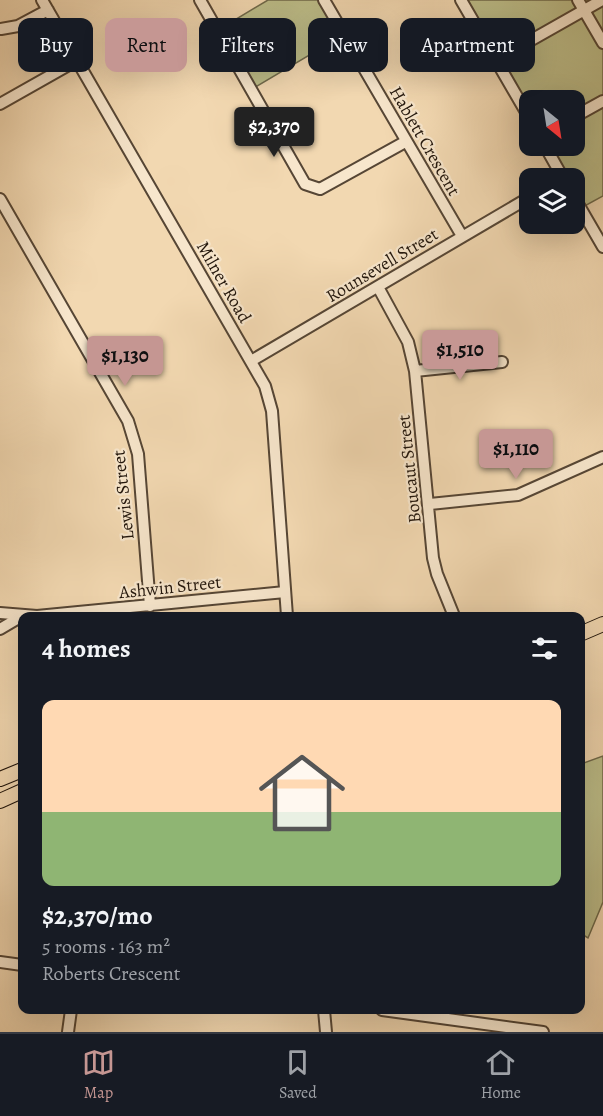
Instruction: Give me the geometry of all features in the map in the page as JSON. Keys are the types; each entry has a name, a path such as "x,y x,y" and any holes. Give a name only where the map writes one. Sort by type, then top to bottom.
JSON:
{"main road":[{"path":"585,632 603,624"},
{"path":"0,779 18,772"},
{"path":"0,801 18,792"}],"street":[{"path":"200,0 305,184 320,189 405,142"},
{"name":"Hablett Crescent","path":"324,0 462,236"},
{"path":"461,0 471,18"},
{"path":"578,0 603,43"},
{"path":"535,38 602,0"},
{"path":"2,29 18,26 45,5"},
{"path":"0,105 57,72"},
{"name":"Milner Road","path":"82,72 265,386 272,411 287,612"},
{"path":"502,72 519,100"},
{"path":"585,111 603,101"},
{"name":"Lewis Street","path":"0,199 128,421 138,454 150,606"},
{"name":"Rounsevell Street","path":"251,361 519,203"},
{"path":"585,217 603,247"},
{"name":"Boucaut Street","path":"378,287 408,342 415,371 436,574 452,612"},
{"path":"415,371 502,362"},
{"path":"430,504 518,495 603,457"},
{"name":"Ashwin Street","path":"74,612 285,592"},
{"name":"Ashwin Street","path":"0,614 18,616"},
{"name":"Ashwin Street","path":"0,629 18,619"},
{"path":"0,962 18,964"},
{"path":"68,1032 70,1014"},
{"path":"324,1014 326,1032"},
{"path":"411,1014 543,1032"}],"green space":[{"path":"268,0 324,0 335,18 308,18 308,56 296,63 296,18 238,18"},
{"path":"461,0 603,0 603,196 585,206 585,168 557,168 551,156 585,156 585,90 519,90 519,102 502,72 535,72 535,18 471,18"},
{"path":"242,72 281,72 252,89"},
{"path":"603,756 603,902 588,938 585,936 585,763"}]}
